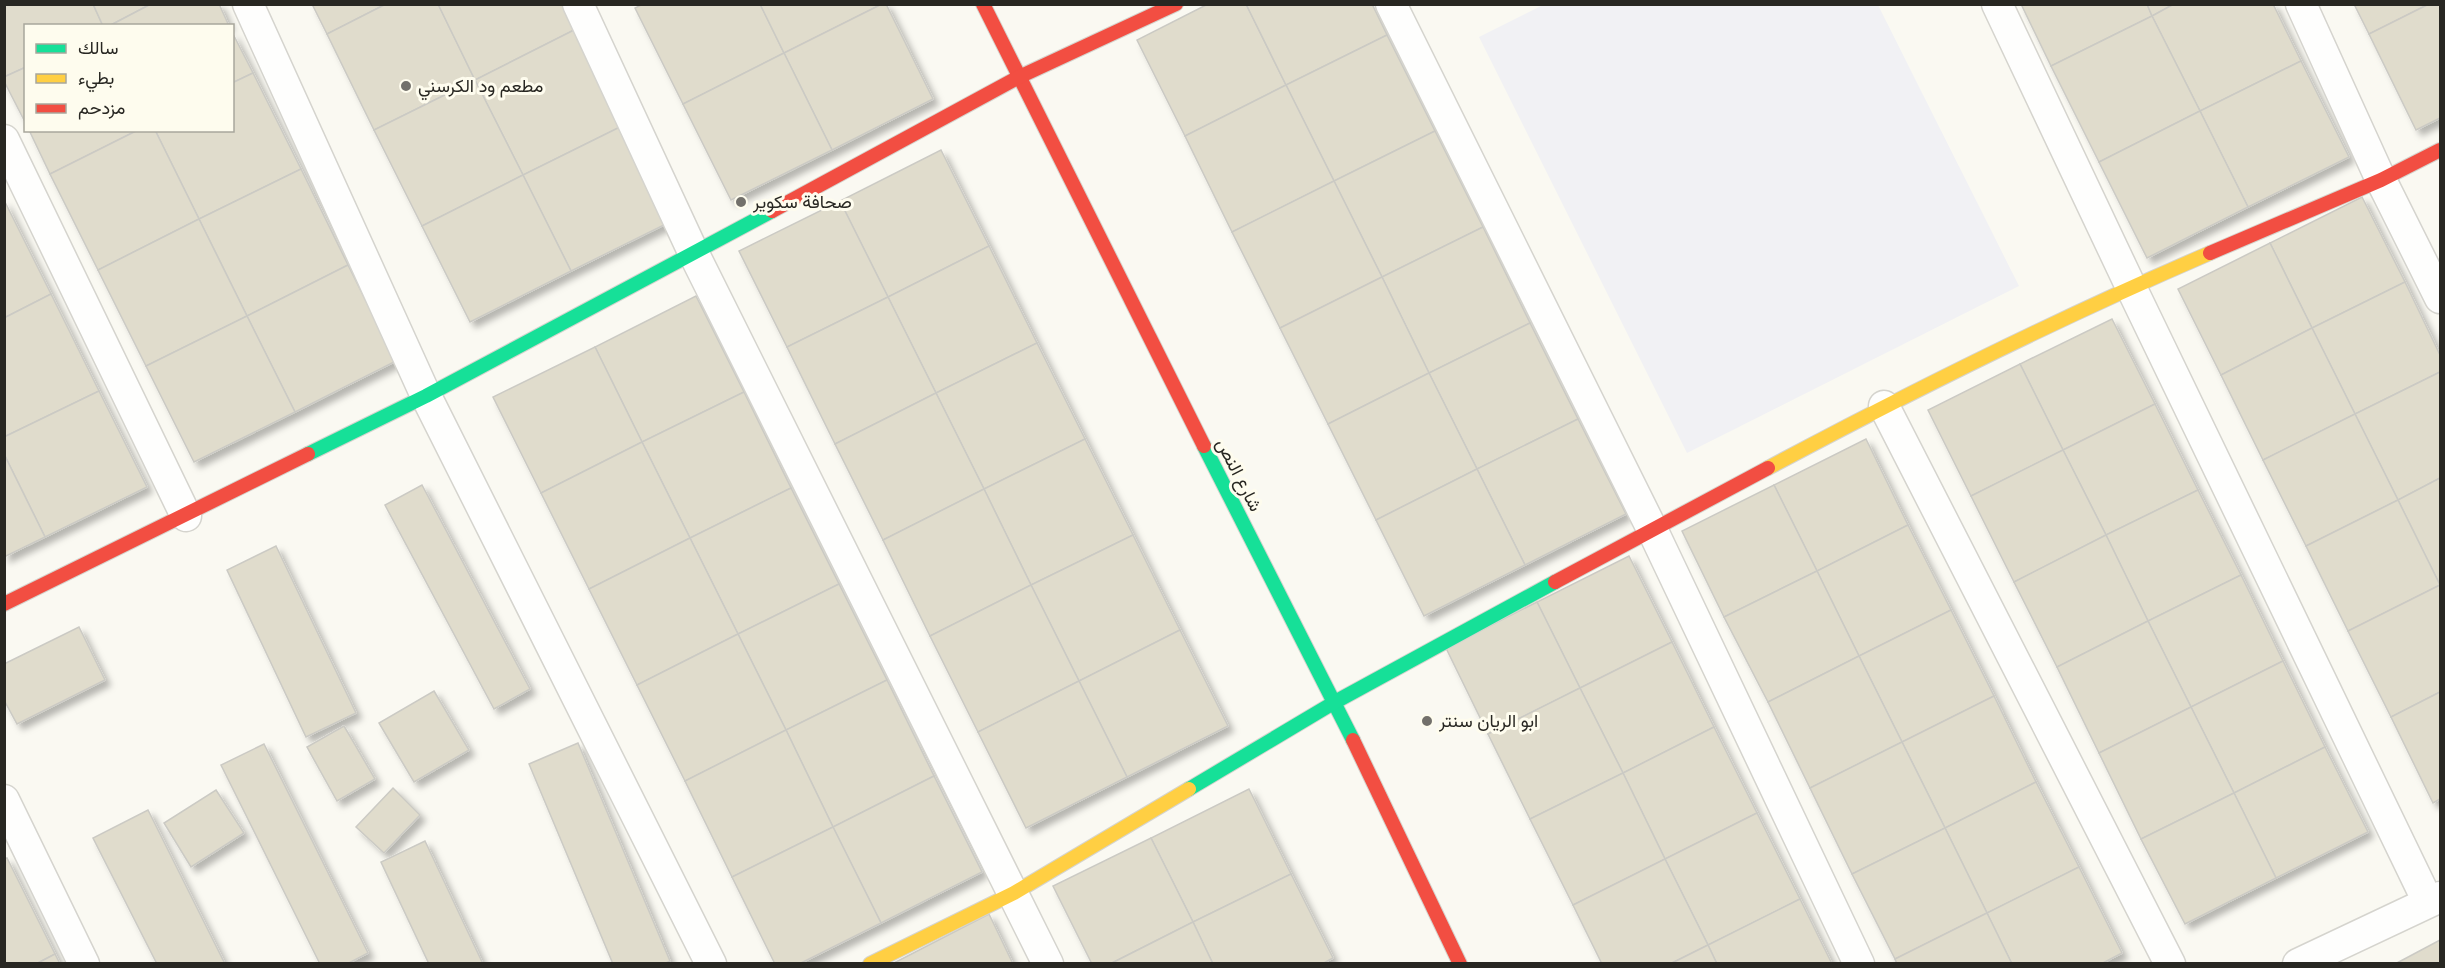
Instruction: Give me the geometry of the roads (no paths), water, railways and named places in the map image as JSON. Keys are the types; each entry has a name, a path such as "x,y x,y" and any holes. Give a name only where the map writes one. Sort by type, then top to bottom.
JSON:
{"street":[{"path":"248,4 426,396 711,963"},
{"path":"578,4 694,254 1048,963"},
{"name":"شارع النص","path":"983,4 1195,429 1335,702 1460,963"},
{"path":"4,604 426,396 694,254 1019,77 1176,4"},
{"path":"1391,4 1652,529 1859,963"},
{"path":"1997,4 2131,287 2434,899 2298,963"},
{"path":"2301,4 2380,180 2440,298"},
{"path":"4,140 186,516"},
{"path":"870,963 1014,893 1335,702 1652,529 1884,406 2131,287 2380,180 2440,150"},
{"path":"1884,406 2170,963"},
{"path":"4,800 84,963"}],"place":[{"name":"مطعم ود الكرسني","path":"406,86"},
{"name":"صحافة سكوير","path":"741,202"},
{"name":"ابو الريان سنتر","path":"1427,721"}]}
